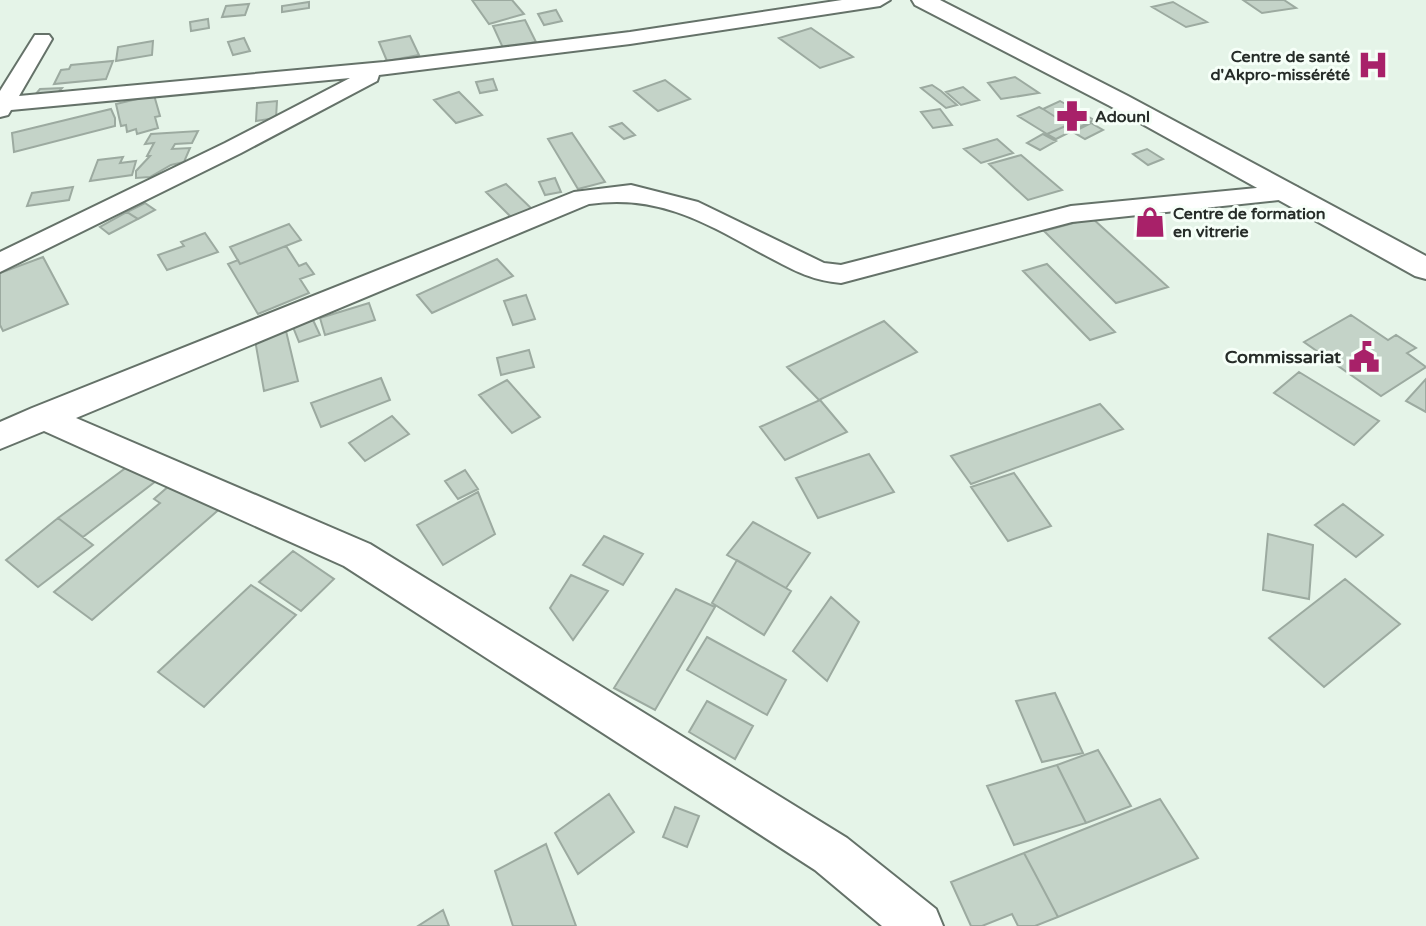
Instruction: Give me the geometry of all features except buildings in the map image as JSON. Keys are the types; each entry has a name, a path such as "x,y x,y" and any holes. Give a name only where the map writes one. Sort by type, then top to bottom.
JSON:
{"highway":[{"path":"923,0 1119,101 1426,269"}],"street":[{"path":"1,107 384,68 630,38 880,0"},
{"path":"1,107 42,39"},
{"path":"0,263 233,148 384,68"},
{"path":"0,436 583,197 614,193 647,195 704,215 819,272 829,274 868,269 1071,214 1287,192"},
{"path":"43,417 357,555 831,854 919,926"}],"place":[{"name":"Centre de santé d'Akpro-missérété","path":"1373,65"},
{"name":"Adounl","path":"1072,116"},
{"name":"Centre de formation en vitrerie","path":"1150,222"},
{"name":"Commissariat","path":"1364,357"}]}
